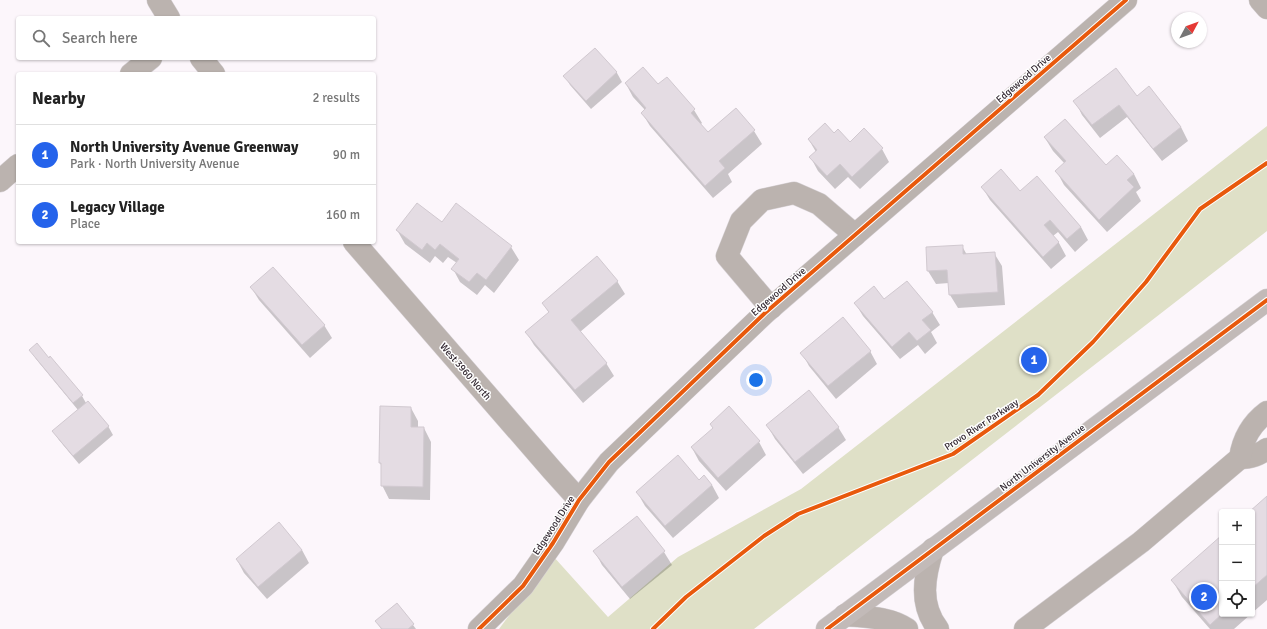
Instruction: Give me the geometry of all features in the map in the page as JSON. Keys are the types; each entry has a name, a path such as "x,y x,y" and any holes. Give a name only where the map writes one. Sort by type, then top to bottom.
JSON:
{"highway":[{"name":"North University Avenue","path":"827,629 1267,300"}],"street":[{"path":"158,0 168,16"},
{"name":"Edgewood Drive","path":"479,629 523,586 552,543 578,500 609,462 771,308 1126,0"},
{"path":"1260,0 1267,8"},
{"path":"134,72 148,60"},
{"path":"202,60 212,72"},
{"path":"0,181 16,167"},
{"path":"771,308 727,256 741,221 762,200 794,194 820,204 855,235"},
{"name":"West 3960 North","path":"356,244 578,500"},
{"path":"1240,458 1242,444 1253,426 1267,412"},
{"path":"1025,629 1141,542 1240,458 1249,458 1259,455 1267,449"},
{"path":"933,549 927,566 925,599 931,620 938,629"},
{"path":"845,615 879,618 907,629"}],"green space":[{"path":"1267,126 1267,231 754,629 499,629 553,556 608,617 678,557 801,489"}],"building":[{"path":"595,48 617,72 586,101 563,76"},
{"path":"643,67 658,84 667,77 695,109 691,113 708,132 736,108 755,130 719,161 725,168 705,186 641,113 646,108 625,83"},
{"path":"1116,68 1137,96 1149,86 1181,127 1153,149 1119,105 1092,125 1073,101"},
{"path":"1065,119 1106,165 1117,155 1134,174 1127,180 1134,187 1099,220 1055,171 1066,161 1044,137"},
{"path":"825,123 834,133 838,129 850,142 864,128 883,148 852,177 840,164 827,176 809,157 817,150 808,139"},
{"path":"1001,169 1020,191 1037,176 1081,227 1067,239 1050,220 1044,225 1059,242 1043,257 981,187"},
{"path":"417,203 442,222 456,203 512,246 486,280 477,273 469,282 451,269 459,259 440,244 435,250 427,243 422,250 396,230"},
{"path":"963,245 963,254 995,252 998,292 949,295 947,270 927,271 926,247"},
{"path":"597,256 618,281 571,320 607,363 575,390 525,332 549,312 542,303"},
{"path":"273,267 325,325 302,345 250,287"},
{"path":"907,281 933,312 922,320 931,330 917,341 909,332 892,347 854,303 874,286 884,299"},
{"path":"843,317 871,351 828,386 800,353"},
{"path":"37,343 83,395 73,403 29,350"},
{"path":"809,390 839,427 795,462 766,425"},
{"path":"88,401 109,426 73,456 52,431"},
{"path":"380,406 411,407 411,427 424,427 423,487 381,486 381,463 379,463"},
{"path":"729,406 760,441 718,478 691,447 713,428 710,424"},
{"path":"678,455 699,480 704,475 712,485 665,526 636,492"},
{"path":"1267,496 1267,575 1255,585 1255,509 1252,509"},
{"path":"637,516 665,551 622,587 593,551"},
{"path":"279,522 302,550 258,587 236,559"},
{"path":"1219,538 1219,617 1210,625 1171,580"},
{"path":"397,603 414,624 408,629 382,629 375,621"}],"cycle path":[{"path":"479,629 523,586 553,543 579,500 609,462 765,313 1126,0"},
{"name":"Provo River Parkway","path":"653,629 686,597 764,536 798,514 953,454 1038,395 1093,342 1146,282 1200,209 1267,163"},
{"path":"827,629 1267,300"}],"place":[{"name":"North University Avenue Greenway","path":"1034,360"},
{"name":"Legacy Village","path":"1204,597"}]}
